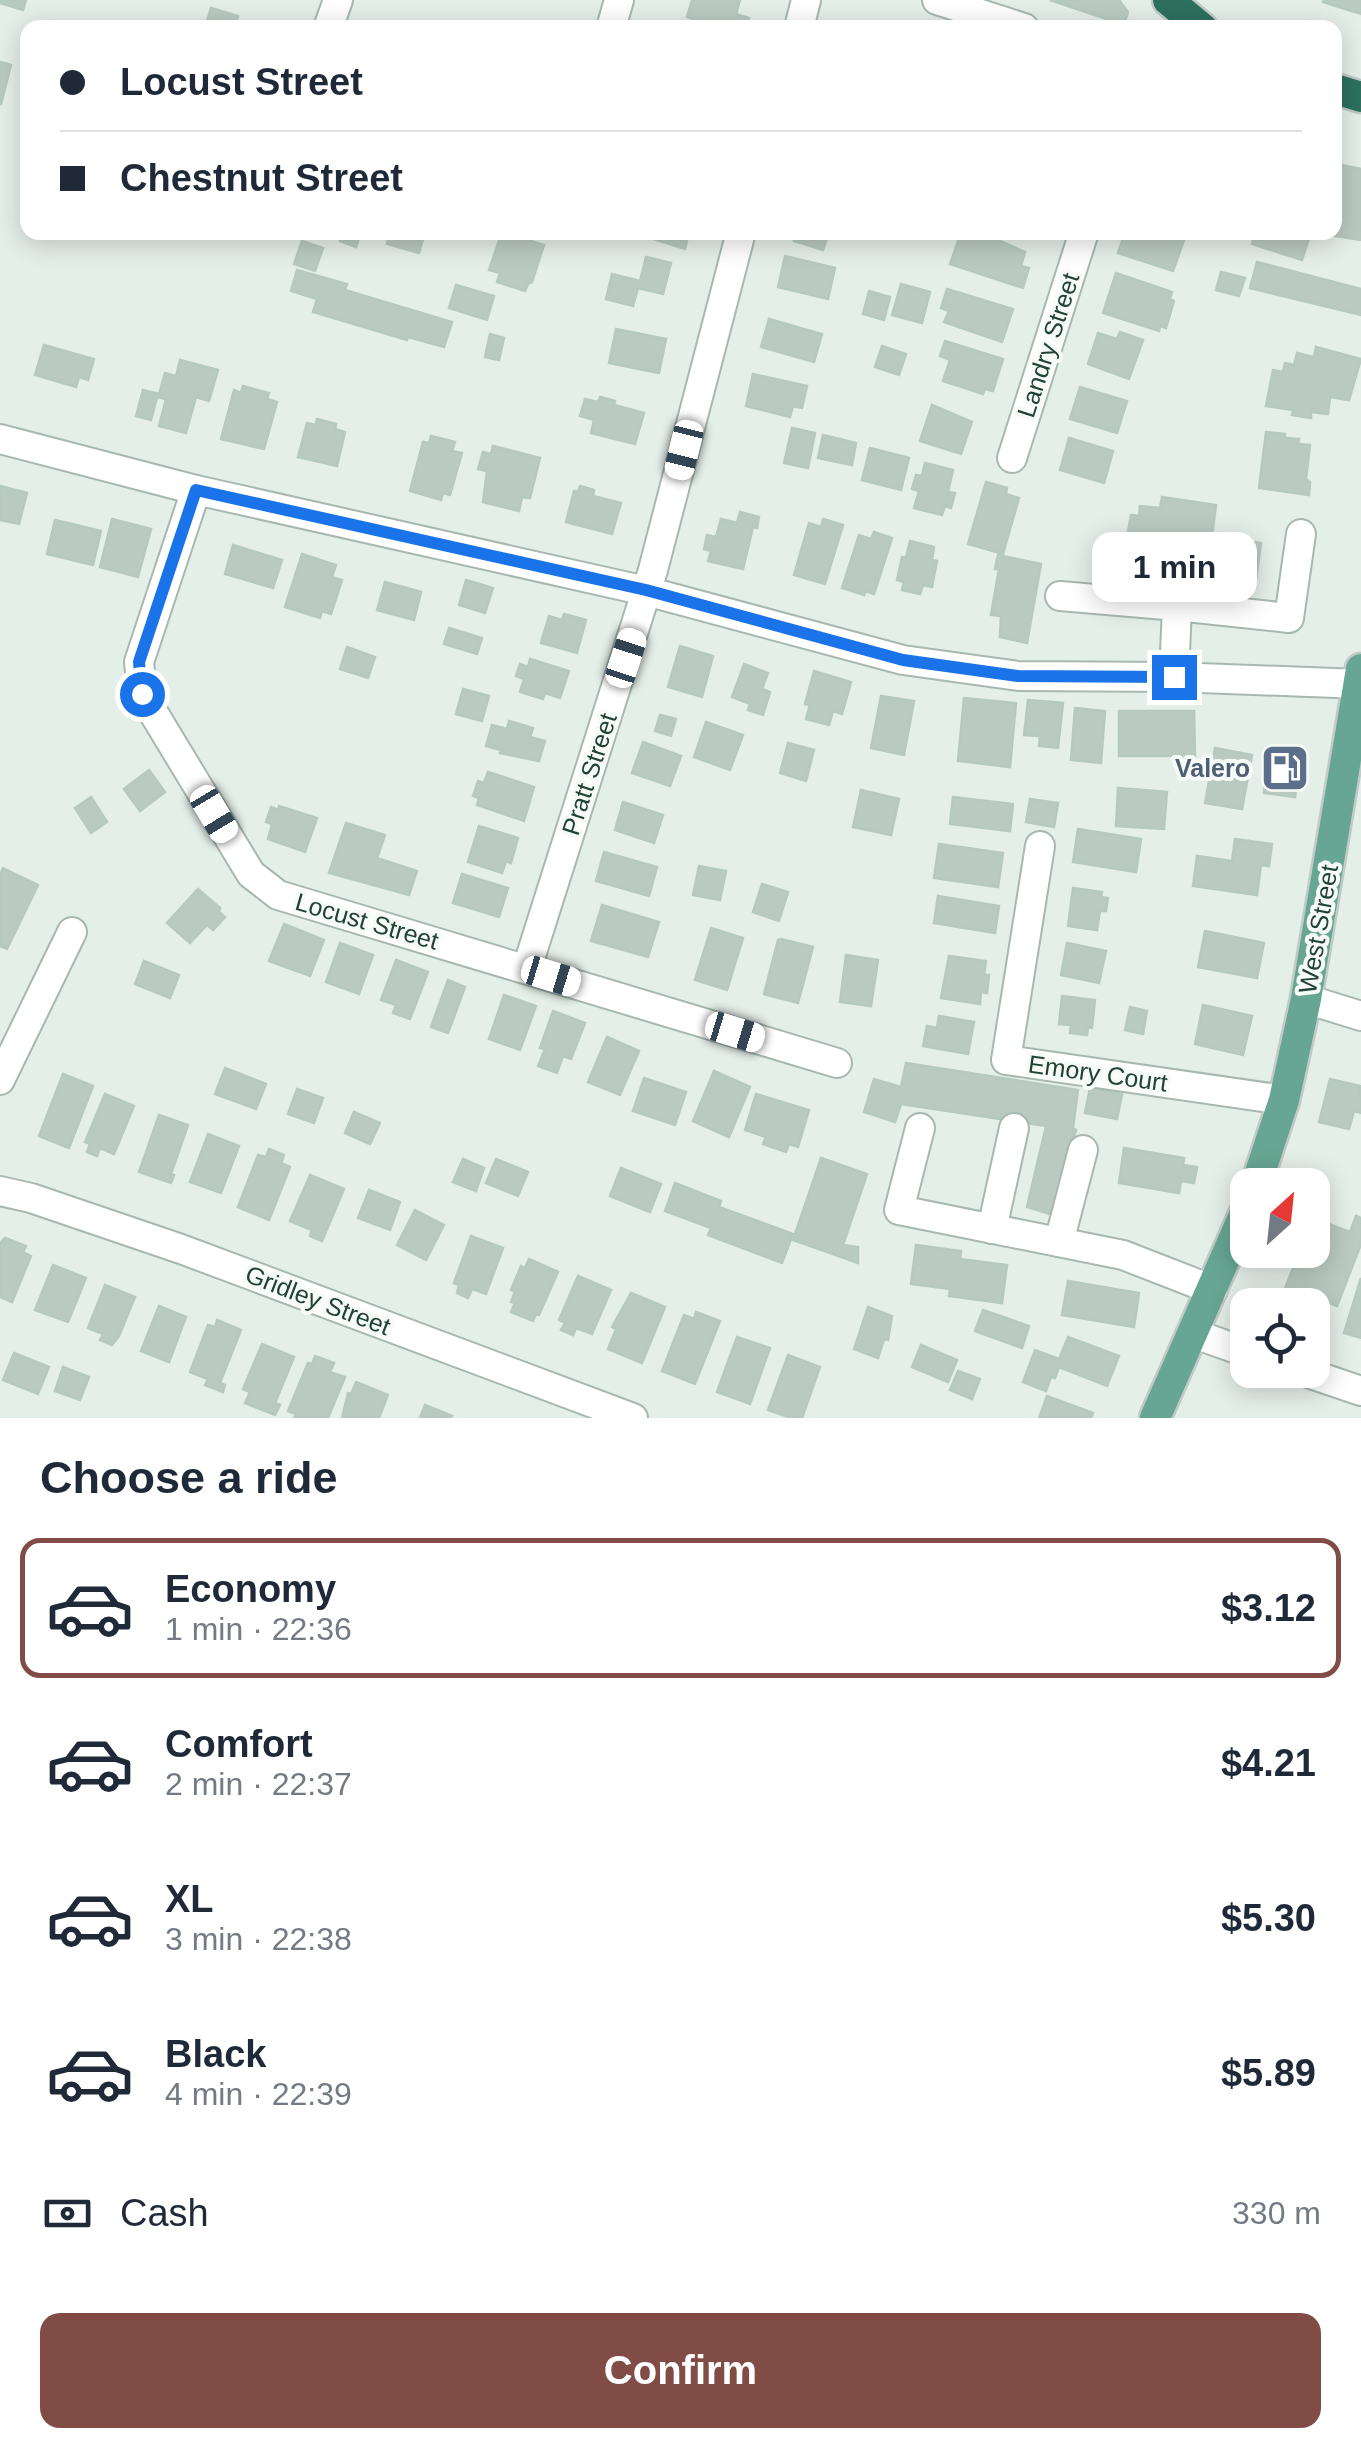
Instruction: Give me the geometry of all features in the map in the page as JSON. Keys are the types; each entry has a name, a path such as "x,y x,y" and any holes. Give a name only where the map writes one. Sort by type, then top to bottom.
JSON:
{"highway":[{"path":"1168,0 1192,20"}],"main road":[{"name":"West Street","path":"1262,1168 1284,1100 1306,999 1360,679"},
{"path":"1154,1418 1230,1249"}],"street":[{"path":"937,0 999,20"},
{"name":"Pratt Street","path":"527,968 646,590 740,240"},
{"name":"Landry Street","path":"1012,458 1081,240"},
{"path":"0,438 196,490 646,590 903,660 1018,676 1360,679"},
{"name":"Locust Street","path":"196,490 139,662 142,694 251,874 278,895 837,1063"},
{"path":"1060,596 1290,618 1301,534"},
{"path":"1174,677 1178,606"},
{"name":"Emory Court","path":"1040,846 1006,1060 1284,1100"},
{"path":"0,1080 72,932"},
{"path":"1306,999 1361,1016"},
{"path":"920,1128 899,1210 1123,1255 1213,1290"},
{"path":"992,1229 1014,1128"},
{"path":"1059,1242 1082,1150"},
{"name":"Gridley Street","path":"0,1191 181,1249 633,1418"},
{"path":"1192,1334 1230,1346"},
{"path":"1330,1380 1361,1391"}],"building":[{"path":"0,0 26,0 23,10"},
{"path":"692,0 740,0 736,14 749,18 695,20 687,17"},
{"path":"1050,0 1119,0 1128,12 1126,20 1109,20"},
{"path":"1361,0 1361,14 1323,2"},
{"path":"211,8 238,16 237,20 207,20"},
{"path":"0,62 11,65 1,104 0,104"},
{"path":"1342,165 1361,169 1361,240 1342,237"},
{"path":"340,240 358,240 356,247"},
{"path":"388,240 423,240 419,253 387,244"},
{"path":"499,240 528,240 544,245 532,282 525,291 497,282 500,273 489,270"},
{"path":"657,240 687,240 685,249"},
{"path":"794,240 826,240 823,250"},
{"path":"959,240 998,240 1025,252 1021,266 1029,268 1023,288 950,264"},
{"path":"1122,240 1184,240 1173,271 1118,253"},
{"path":"1253,240 1308,240 1302,260 1252,244"},
{"path":"302,241 323,248 315,271 294,264"},
{"path":"785,256 835,268 828,299 778,287"},
{"path":"646,257 671,263 663,294 638,288 633,306 606,299 612,274 640,281"},
{"path":"1257,262 1361,289 1361,315 1250,288"},
{"path":"297,270 347,284 345,290 452,322 444,347 313,312 317,299 291,291"},
{"path":"1221,272 1245,278 1239,296 1216,290"},
{"path":"1116,273 1172,292 1170,299 1174,301 1166,328 1160,326 1159,331 1103,313"},
{"path":"901,284 930,292 922,323 892,315"},
{"path":"456,285 494,296 487,320 449,308"},
{"path":"947,289 1013,309 1002,342 944,322 949,311 941,308"},
{"path":"869,291 890,297 884,320 863,314"},
{"path":"769,319 822,334 814,362 761,347"},
{"path":"616,329 666,339 659,373 609,363"},
{"path":"1120,332 1143,340 1129,379 1088,364 1098,333 1117,339"},
{"path":"490,334 504,338 499,360 485,357"},
{"path":"945,341 1003,359 993,391 985,389 983,394 943,381 950,360 940,356"},
{"path":"44,345 94,359 88,380 79,377 76,387 35,375"},
{"path":"882,346 906,354 899,375 875,367"},
{"path":"1316,347 1361,359 1349,400 1330,397 1328,414 1311,412 1311,418 1292,415 1293,410 1266,406 1273,370 1283,372 1285,363 1294,365 1297,353 1314,357"},
{"path":"180,360 218,370 209,401 196,397 186,433 159,426 166,399 157,397 151,420 136,416 143,390 159,394 165,373 176,376"},
{"path":"753,374 807,386 802,408 793,406 790,417 746,406"},
{"path":"243,386 269,393 267,399 277,402 264,449 221,439 234,390 241,393"},
{"path":"1080,387 1127,401 1117,433 1070,419"},
{"path":"600,397 644,413 635,444 591,433 594,420 580,416 585,399 598,402"},
{"path":"932,405 972,422 961,454 920,441"},
{"path":"317,419 336,424 335,429 345,432 337,466 298,457 307,423 316,425"},
{"path":"792,428 815,433 808,468 784,463"},
{"path":"1266,432 1285,434 1285,438 1299,439 1298,444 1310,445 1306,479 1310,482 1309,495 1259,488"},
{"path":"823,435 856,443 852,465 818,458"},
{"path":"431,436 455,442 452,451 462,453 450,495 443,493 441,500 410,491 423,442 429,443"},
{"path":"1069,438 1113,451 1104,483 1060,470"},
{"path":"493,446 540,458 530,498 522,497 519,511 483,502 487,471 478,469 483,452 491,454"},
{"path":"870,448 909,458 901,490 862,480"},
{"path":"925,463 953,470 948,492 955,493 951,508 945,506 942,515 914,508 919,491 912,489 916,475 922,476"},
{"path":"986,482 1007,488 1006,494 1019,498 1003,554 968,544"},
{"path":"0,486 27,493 19,524 0,520"},
{"path":"580,486 594,490 593,496 621,503 612,534 566,522 574,491 578,492"},
{"path":"1162,497 1216,505 1212,536 1261,543 1255,587 1227,583 1228,577 1218,576 1217,583 1206,581 1205,588 1182,584 1184,571 1138,564 1140,551 1125,549 1131,515 1139,516 1140,506 1160,508"},
{"path":"740,512 759,517 743,569 708,561 711,551 704,549 707,535 716,537 721,519 737,523"},
{"path":"112,519 151,529 138,577 100,567"},
{"path":"823,519 843,525 825,584 794,575 809,523 821,527"},
{"path":"55,520 101,531 93,565 47,554"},
{"path":"874,532 892,538 874,594 842,588 859,535 871,539"},
{"path":"910,541 934,547 932,560 937,561 932,587 923,585 920,594 902,590 904,582 897,580"},
{"path":"233,545 282,560 273,588 225,574"},
{"path":"302,554 336,565 332,577 342,580 331,614 322,611 320,618 285,607"},
{"path":"998,555 1041,564 1027,643 1000,637 1001,616 991,615"},
{"path":"466,580 493,588 485,613 459,605"},
{"path":"385,582 421,592 414,620 377,610"},
{"path":"564,614 586,620 577,653 541,643 549,616 562,620"},
{"path":"449,628 482,638 477,654 444,644"},
{"path":"680,646 713,656 702,697 668,687"},
{"path":"347,647 375,657 368,678 340,669"},
{"path":"530,659 569,671 560,698 545,693 543,699 520,692 524,679 516,676 520,664 528,667"},
{"path":"744,664 768,673 762,689 770,692 763,715 748,710 750,704 732,697"},
{"path":"814,671 851,682 842,714 833,711 829,725 806,719 810,705 805,704"},
{"path":"463,689 489,696 482,721 456,714"},
{"path":"881,696 914,701 904,755 871,748"},
{"path":"964,698 1016,703 1010,767 958,761"},
{"path":"1028,700 1063,703 1058,748 1039,746 1040,736 1024,735"},
{"path":"1075,708 1105,711 1101,763 1071,760"},
{"path":"1119,711 1194,711 1195,756 1119,756"},
{"path":"660,715 676,719 671,736 655,731"},
{"path":"509,721 533,728 530,737 545,741 539,761 486,746 492,725 507,729"},
{"path":"706,722 743,735 730,770 694,757"},
{"path":"643,742 681,756 670,786 632,773"},
{"path":"788,743 814,750 806,781 780,773"},
{"path":"1215,748 1252,755 1242,809 1205,803"},
{"path":"1269,751 1301,755 1295,797 1264,793"},
{"path":"149,770 165,792 140,811 124,789"},
{"path":"488,772 534,787 524,821 477,805 479,798 473,796 478,781 484,783"},
{"path":"1118,788 1167,792 1164,829 1116,826"},
{"path":"861,790 899,799 891,835 853,827"},
{"path":"91,797 107,822 91,833 75,808"},
{"path":"953,797 1013,804 1010,831 950,824"},
{"path":"1030,799 1058,803 1054,827 1026,822"},
{"path":"623,802 663,815 654,843 615,830"},
{"path":"279,806 317,818 305,852 268,839 272,824 266,822 271,807 278,810"},
{"path":"346,823 385,835 377,858 417,871 409,895 329,873"},
{"path":"479,826 518,838 511,863 506,861 502,873 468,862"},
{"path":"1078,829 1141,839 1136,872 1073,862"},
{"path":"1235,839 1272,844 1269,866 1261,865 1257,895 1193,886 1197,856 1232,861"},
{"path":"939,844 1003,853 998,887 934,878"},
{"path":"604,852 657,867 649,896 596,881"},
{"path":"699,866 726,871 720,900 693,895"},
{"path":"3,868 38,885 7,949 0,946"},
{"path":"462,874 508,888 499,917 453,903"},
{"path":"762,884 788,892 779,921 753,912"},
{"path":"1073,888 1102,892 1101,897 1108,898 1106,911 1100,911 1097,930 1068,926"},
{"path":"198,889 225,917 213,930 207,925 190,943 167,923"},
{"path":"938,896 999,906 995,933 934,923"},
{"path":"602,905 659,922 648,957 591,941"},
{"path":"284,924 324,940 310,976 269,961"},
{"path":"711,928 743,938 727,990 695,980"},
{"path":"1205,931 1264,943 1257,978 1198,967"},
{"path":"781,939 813,947 798,1003 764,994"},
{"path":"340,943 373,955 359,994 326,982"},
{"path":"1067,943 1106,951 1099,983 1061,975"},
{"path":"846,955 878,960 871,1006 840,1002"},
{"path":"949,956 986,961 987,993 981,992 980,1004 941,998"},
{"path":"396,960 428,972 410,1019 393,1013 396,1005 381,1000"},
{"path":"144,961 179,975 170,998 135,984"},
{"path":"448,980 465,987 448,1033 431,1027"},
{"path":"504,995 536,1006 520,1050 489,1039"},
{"path":"1062,996 1095,1000 1092,1028 1088,1027 1087,1035 1070,1033 1071,1025 1059,1024"},
{"path":"1203,1005 1252,1016 1243,1055 1195,1044"},
{"path":"1130,1007 1147,1011 1143,1034 1125,1030"},
{"path":"553,1011 585,1023 571,1059 563,1056 557,1073 538,1066"},
{"path":"939,1016 974,1022 968,1054 923,1046 927,1026 937,1028"},
{"path":"607,1037 639,1051 620,1095 588,1082"},
{"path":"906,1063 1078,1090 1073,1128 1076,1130 1053,1215 1027,1207 1046,1126 901,1104 895,1122 864,1112 874,1079 901,1087"},
{"path":"225,1068 266,1084 256,1109 215,1094"},
{"path":"714,1071 750,1087 729,1137 693,1121"},
{"path":"63,1074 93,1086 69,1148 39,1136"},
{"path":"644,1078 686,1092 675,1125 633,1111"},
{"path":"1330,1079 1360,1086 1361,1113 1354,1111 1349,1129 1319,1122"},
{"path":"1090,1088 1122,1094 1117,1119 1085,1113"},
{"path":"297,1089 323,1098 314,1123 288,1114"},
{"path":"105,1094 134,1106 114,1154 100,1148 97,1156 87,1152 90,1144 85,1142"},
{"path":"756,1094 809,1110 798,1147 789,1144 786,1152 763,1144 766,1137 745,1130"},
{"path":"354,1112 380,1123 370,1144 345,1133"},
{"path":"159,1115 188,1125 171,1183 139,1172"},
{"path":"208,1134 239,1146 221,1193 190,1182"},
{"path":"1124,1148 1184,1158 1183,1165 1197,1167 1194,1183 1181,1181 1179,1193 1119,1183"},
{"path":"269,1149 284,1155 281,1163 290,1167 269,1220 238,1207 258,1155 266,1157"},
{"path":"821,1158 867,1174 843,1245 858,1247 858,1263 793,1240"},
{"path":"463,1159 484,1168 476,1191 453,1182"},
{"path":"496,1159 528,1172 518,1196 486,1183"},
{"path":"621,1168 661,1184 650,1212 610,1196"},
{"path":"310,1175 344,1189 322,1241 310,1236 312,1230 290,1221"},
{"path":"675,1183 721,1201 719,1207 793,1234 782,1263 708,1235 711,1228 665,1211"},
{"path":"369,1190 400,1202 390,1230 358,1218"},
{"path":"415,1210 444,1225 426,1260 397,1245"},
{"path":"1356,1216 1361,1218 1361,1244 1337,1306 1330,1303 1330,1288 1285,1288 1293,1268 1330,1268 1330,1224 1350,1232"},
{"path":"471,1236 503,1248 486,1294 472,1289 468,1298 457,1293 459,1285 454,1283"},
{"path":"5,1238 26,1246 23,1252 31,1256 12,1302 0,1297 0,1243"},
{"path":"916,1245 961,1251 960,1259 1007,1265 1002,1303 949,1296 950,1289 911,1284"},
{"path":"529,1259 558,1272 533,1321 511,1312 515,1292 511,1290 521,1266 525,1268"},
{"path":"53,1265 86,1278 68,1322 35,1310"},
{"path":"578,1276 611,1290 592,1334 576,1328 573,1335 561,1330 565,1323 559,1320"},
{"path":"1361,1278 1361,1338 1344,1333"},
{"path":"1068,1281 1139,1293 1134,1327 1062,1315"},
{"path":"105,1285 135,1297 112,1345 100,1340 103,1334 88,1328"},
{"path":"631,1293 665,1307 642,1363 608,1349 616,1329 612,1327"},
{"path":"159,1306 186,1317 169,1362 141,1351"},
{"path":"868,1307 892,1316 888,1340 884,1339 878,1358 854,1349"},
{"path":"983,1310 1029,1326 1022,1348 975,1331"},
{"path":"696,1312 720,1321 695,1384 662,1371 684,1315 694,1319"},
{"path":"217,1320 241,1330 220,1383 225,1385 223,1392 205,1385 208,1379 190,1372 208,1325 215,1327"},
{"path":"737,1337 770,1348 750,1404 717,1392"},
{"path":"1068,1337 1119,1356 1107,1386 1059,1367 1046,1391 1023,1382 1035,1350 1059,1359"},
{"path":"262,1344 294,1357 275,1403 280,1405 275,1415 245,1403 250,1392 243,1389"},
{"path":"921,1345 957,1360 948,1382 912,1367"},
{"path":"14,1353 49,1367 38,1394 3,1380"},
{"path":"788,1355 820,1367 802,1418 768,1410"},
{"path":"315,1356 334,1363 330,1372 345,1377 328,1418 294,1418 296,1414 288,1411 308,1363 312,1364"},
{"path":"63,1367 89,1377 80,1400 55,1391"},
{"path":"958,1371 980,1379 972,1399 950,1390"},
{"path":"356,1382 388,1395 379,1418 342,1418 348,1393 351,1394"},
{"path":"1047,1396 1093,1413 1091,1418 1039,1418"},
{"path":"425,1405 452,1416 420,1418"}],"place":[{"name":"Valero","path":"1285,768"}],"route":[{"path":"142,694 139,662 196,490 646,590 903,660 1018,676 1174,677"}]}
